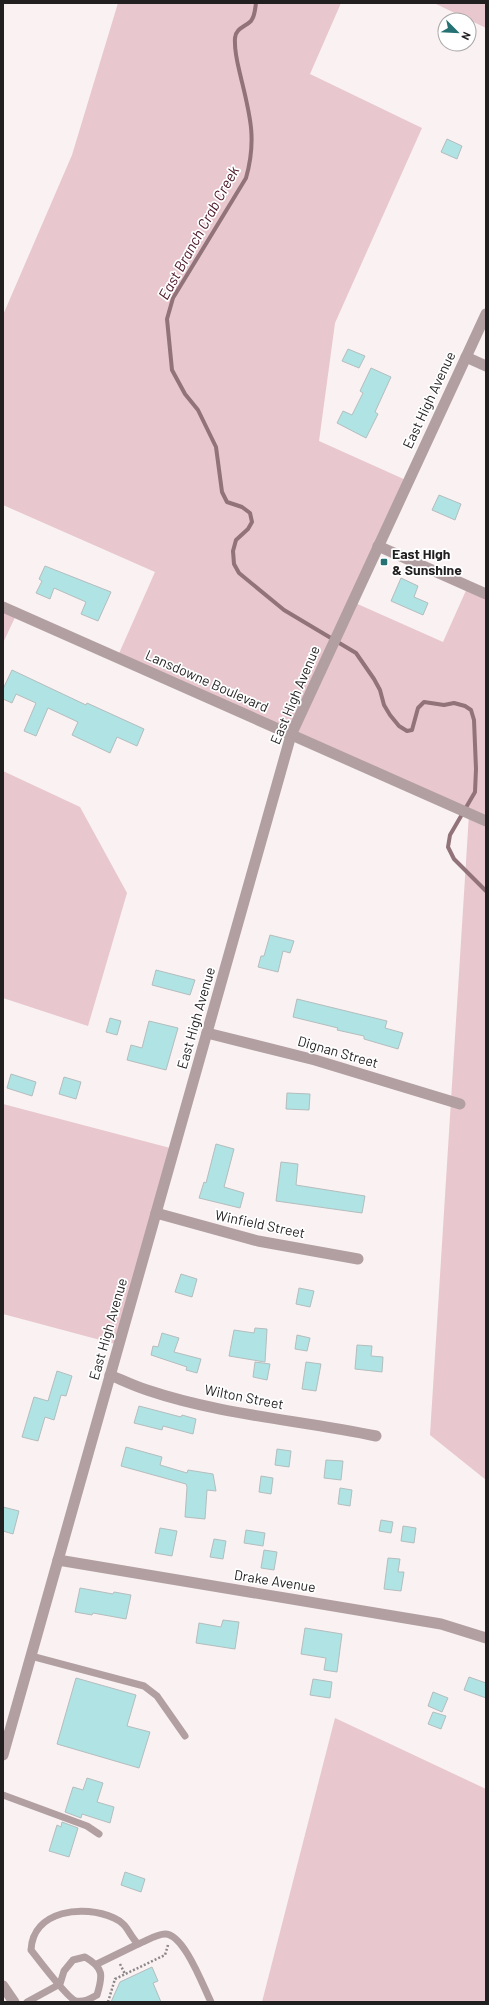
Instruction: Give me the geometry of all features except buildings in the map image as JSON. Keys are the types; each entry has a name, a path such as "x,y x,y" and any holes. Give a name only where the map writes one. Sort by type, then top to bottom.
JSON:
{"street":[{"name":"East High Avenue","path":"3,1755 292,735 486,314"},
{"path":"466,357 486,366"},
{"path":"378,546 486,594"},
{"name":"Lansdowne Boulevard","path":"3,607 486,821"},
{"name":"Dignan Street","path":"207,1033 315,1060 460,1104"},
{"name":"Winfield Street","path":"156,1214 258,1241 358,1259"},
{"name":"Wilton Street","path":"110,1375 145,1389 226,1410 328,1426 376,1436"},
{"name":"Drake Avenue","path":"58,1560 441,1624 486,1638"},
{"path":"3,1986 14,2002"}],"lane":[{"path":"31,1656 144,1686 158,1696 185,1736"},
{"path":"3,1795 87,1826 99,1834"},
{"path":"27,2002 60,1984 64,1971 73,1960 85,1957 96,1964 101,1972 100,1983 96,1995 85,2001 75,2000 67,1996 60,1984 31,1950 32,1940 49,1919 70,1911 94,1912 114,1918 128,1927 138,1944"},
{"path":"96,1964 138,1944 164,1934 172,1935 180,1943 188,1956 211,2002"}],"path":[{"path":"108,2002 115,1979 164,1955 172,1935"}],"shaded area":[{"path":"118,3 341,3 310,74 422,128 335,323 319,441 408,481 353,602 443,642 468,586 486,594 486,1480 430,1435 469,814 117,658 155,572 3,505 3,315 72,155"},
{"path":"434,3 486,3 486,28 477,24 477,12 453,12"},
{"path":"3,607 17,613 3,643"},
{"path":"3,771 80,807 127,893 88,1026 3,998"},
{"path":"3,1104 174,1149 119,1345 3,1314"},
{"path":"335,1718 486,1789 486,2002 262,2002"}],"waterway":[{"name":"East Branch Crab Creek","path":"256,3 255,12 251,21 237,32 235,38 236,58 247,104 252,139 246,178 173,298 167,319 172,370 185,394 198,410 216,447 222,492 227,502 242,507 250,513 252,522 248,529 236,540 233,551 234,564 239,573 284,610 356,653 374,679 380,690 384,705 390,715 399,726 407,731 412,730 418,708 424,702 444,705 454,703 465,706 471,710 474,720 476,769 475,792 450,835 448,847 454,859 486,891"}],"place":[{"name":"East High & Sunshine","path":"384,562"}]}
